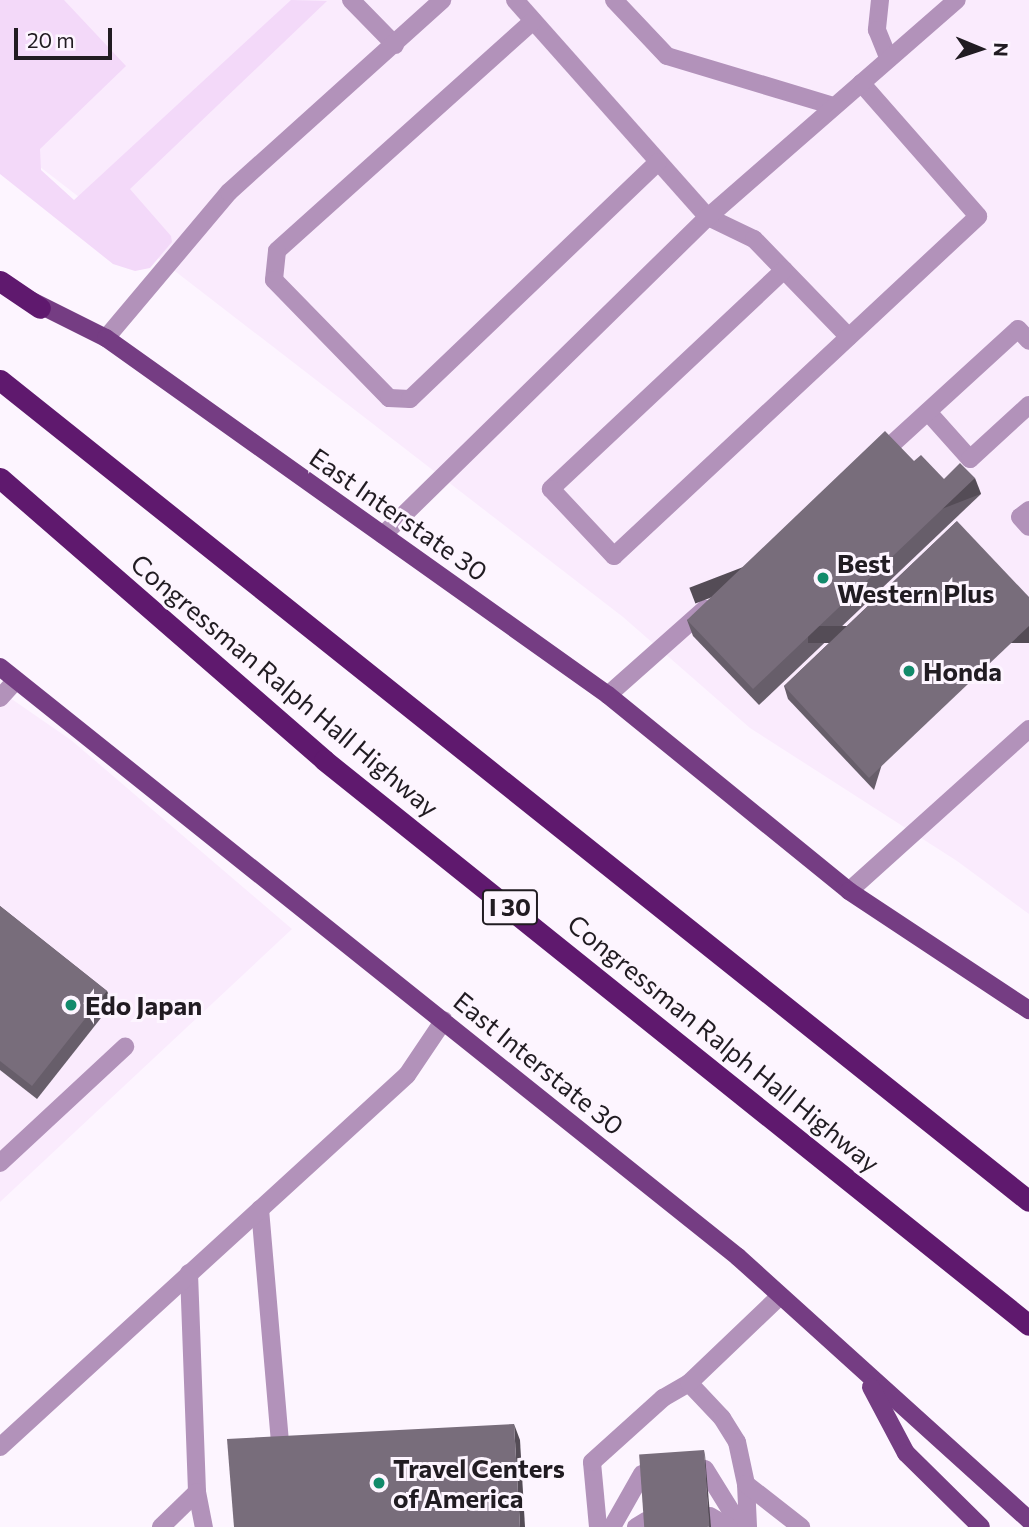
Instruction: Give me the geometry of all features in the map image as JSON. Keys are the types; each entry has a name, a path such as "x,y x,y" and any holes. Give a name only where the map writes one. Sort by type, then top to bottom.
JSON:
{"highway":[{"path":"0,281 40,309"},
{"path":"0,380 1029,1201"},
{"name":"Congressman Ralph Hall Highway","path":"0,478 324,760 1029,1325"}],"main road":[{"name":"East Interstate 30","path":"0,275 40,309 106,338 608,695 849,891 1029,1010"},
{"name":"East Interstate 30","path":"0,667 738,1257 864,1374 1029,1520"},
{"path":"864,1374 906,1453 981,1527"}],"lane":[{"path":"351,0 395,45"},
{"path":"106,338 229,192 442,0"},
{"path":"514,0 708,217 754,239 849,337"},
{"path":"614,0 667,56 834,106"},
{"path":"880,0 877,30 889,59"},
{"path":"383,535 708,217 957,0"},
{"path":"533,21 277,251 274,281 389,398 410,399 658,162"},
{"path":"784,270 551,489 614,556 978,216 861,83"},
{"path":"868,466 1018,329 1029,341"},
{"path":"928,412 970,459 1029,405"},
{"path":"1029,510 1020,517 1029,527"},
{"path":"608,695 723,594"},
{"path":"0,698 16,680"},
{"path":"849,891 1029,729"},
{"path":"0,1447 407,1075 444,1020"},
{"path":"0,1163 125,1047"},
{"path":"260,1209 281,1452"},
{"path":"190,1273 197,1492 204,1527"},
{"path":"598,1527 592,1462 663,1398 689,1383 780,1296"},
{"path":"689,1383 722,1418 737,1442 746,1484 748,1527"},
{"path":"705,1469 741,1527"},
{"path":"612,1527 642,1474"},
{"path":"746,1484 801,1527"},
{"path":"161,1527 197,1492"},
{"path":"710,1516 729,1527"}],"shaded area":[{"path":"0,0 1029,0 1029,914 957,861 750,728 623,617 0,136"},
{"path":"0,0 64,0 126,66 40,149 41,170 74,200 291,0 327,1 130,189 171,236 172,242 150,268 135,271 113,264 0,174"},
{"path":"0,691 71,740 292,929 0,1202"}],"building":[{"name":"Best Western Plus","path":"885,431 914,461 921,455 944,479 960,463 975,478 753,689 687,620"},
{"name":"Honda","path":"957,521 1029,597 1029,626 869,778 784,686"},
{"path":"0,906 107,991 32,1086 0,1061"},
{"name":"Travel Centers of America","path":"514,1424 520,1527 234,1527 227,1439"},
{"path":"704,1450 709,1527 644,1527 639,1455"}],"place":[{"name":"Best Western Plus","path":"823,578"},
{"name":"Honda","path":"909,671"},
{"name":"Edo Japan","path":"71,1005"},
{"name":"Travel Centers of America","path":"379,1483"}]}
